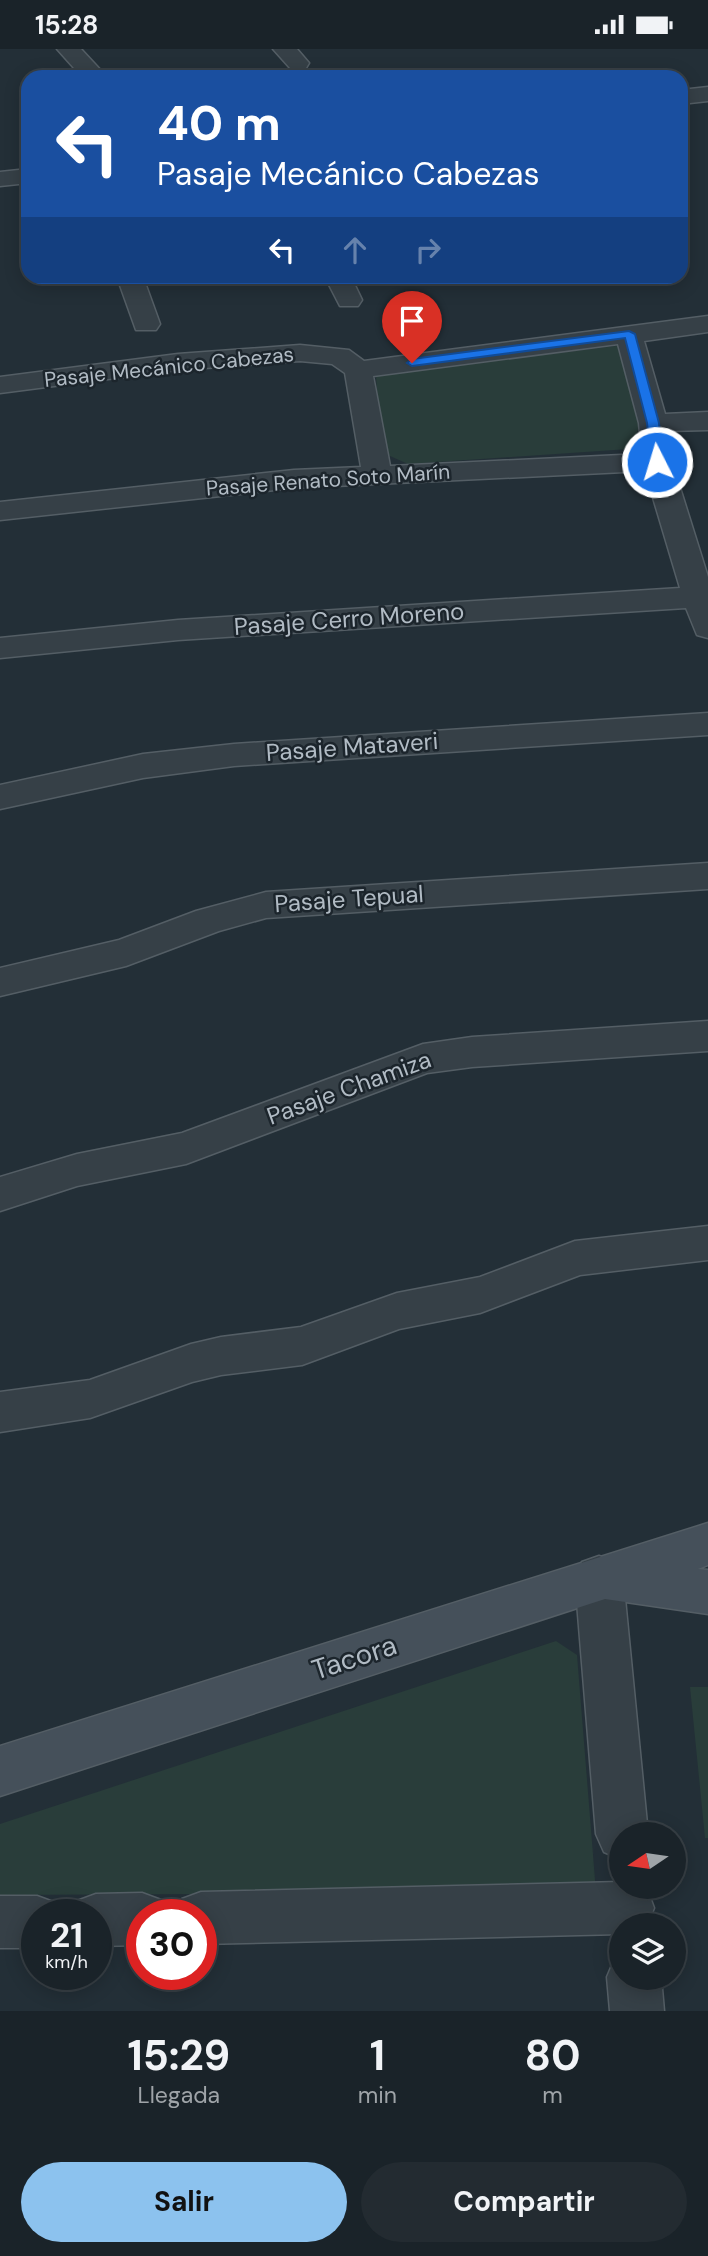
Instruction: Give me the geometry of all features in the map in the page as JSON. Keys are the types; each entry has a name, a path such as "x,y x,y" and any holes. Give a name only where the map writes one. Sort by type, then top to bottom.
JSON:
{"street":[{"path":"68,49 88,70"},
{"path":"688,96 708,94"},
{"path":"0,179 21,177"},
{"path":"132,284 146,324"},
{"path":"377,474 358,370 708,324"},
{"path":"629,334 653,423 657,462 693,530 698,597 708,628"},
{"name":"Pasaje Mecánico Cabezas","path":"0,385 178,362 300,353 339,356 358,370"},
{"path":"653,423 708,421"},
{"name":"Pasaje Renato Soto Marín","path":"0,511 245,484 377,474 657,462"},
{"name":"Pasaje Cerro Moreno","path":"0,648 178,630 698,597"},
{"name":"Pasaje Mataveri","path":"0,797 143,766 234,755 708,724"},
{"name":"Pasaje Tepual","path":"0,982 126,952 209,920 266,905 708,876"},
{"name":"Pasaje Chamiza","path":"0,1195 78,1170 186,1148 422,1059 472,1052 708,1036"},
{"path":"0,1412 90,1399 211,1358 302,1346 397,1311 480,1295 575,1258 627,1250 708,1243"},
{"name":"Tacora","path":"0,1771 708,1544"},
{"path":"621,1822 599,1578 708,1592"},
{"path":"217,1918 628,1907"},
{"path":"0,1922 21,1921"},
{"path":"635,1990 637,2011"}],"green space":[{"path":"624,345 642,422 629,449 408,464 381,452 376,375"},
{"path":"556,1641 577,1655 596,1892 0,1895 0,1824"},
{"path":"690,1687 708,1687 708,1838 705,1838"}],"route":[{"path":"412,363 629,334 653,423 657,462"}]}
